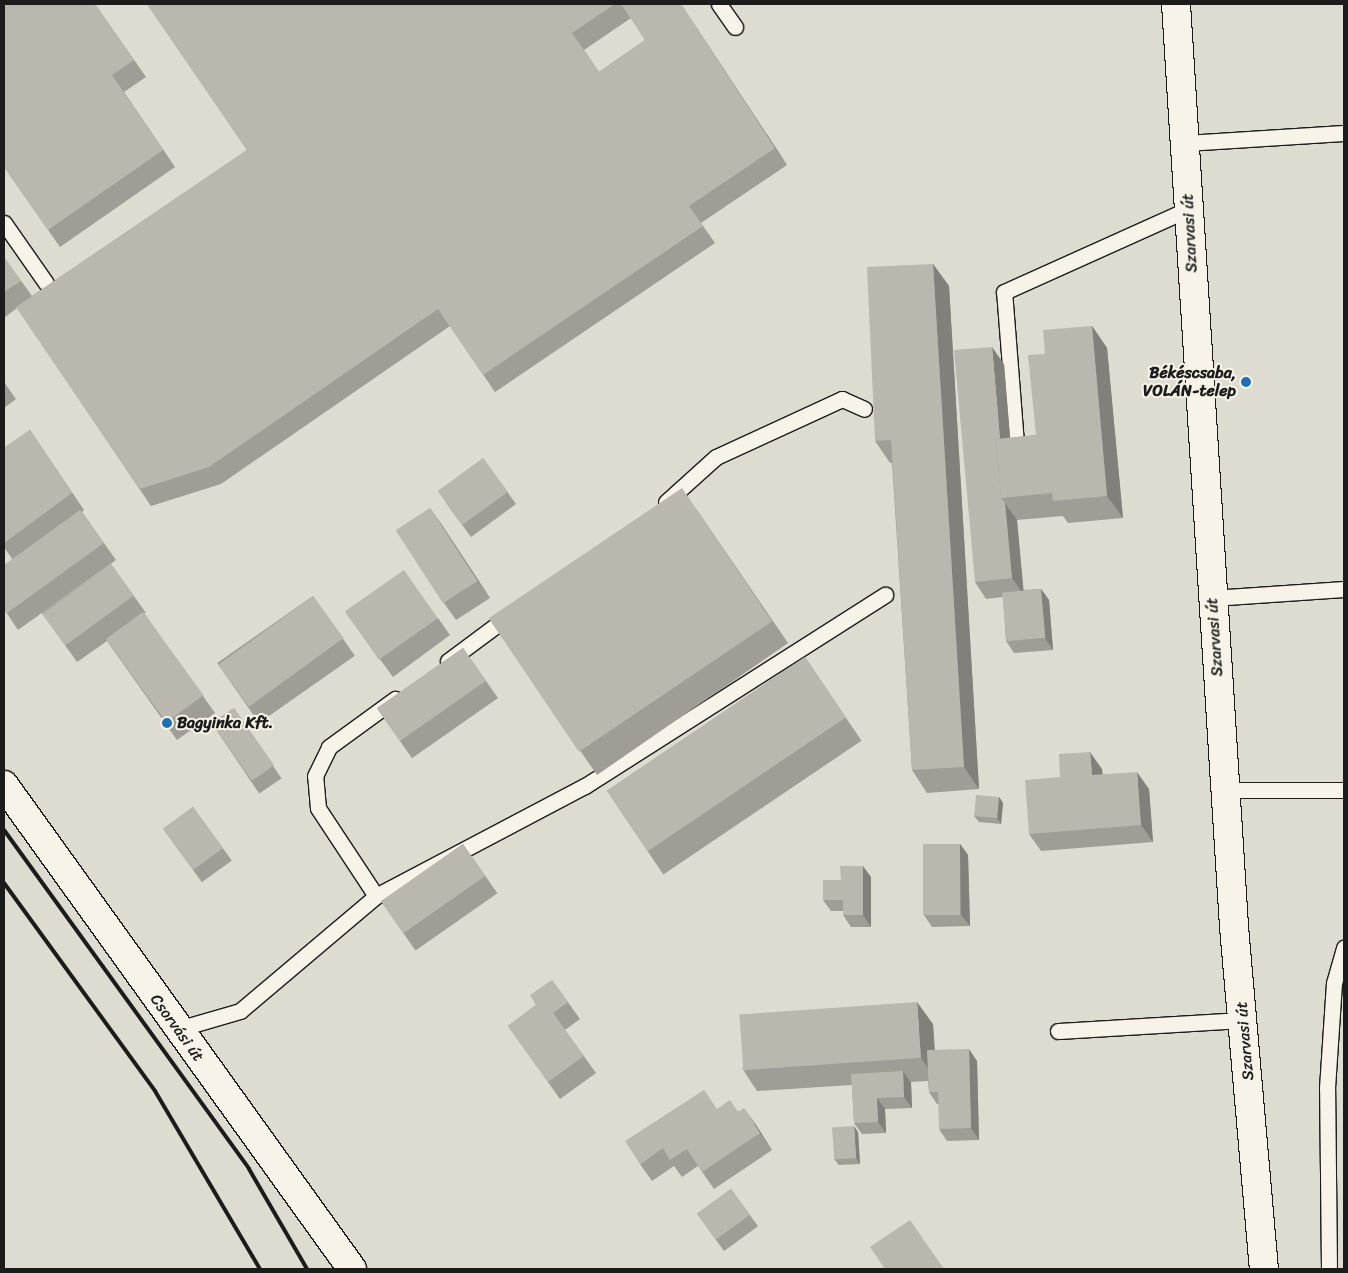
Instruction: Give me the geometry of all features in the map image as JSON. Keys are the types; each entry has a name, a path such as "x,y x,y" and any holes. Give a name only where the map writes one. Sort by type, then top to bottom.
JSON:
{"main road":[{"name":"Szarvasi út","path":"1176,4 1212,598 1243,1020 1264,1269"},
{"name":"Csorvási út","path":"4,785 352,1269"}],"lane":[{"path":"719,4 735,27"},
{"path":"1185,143 1344,133"},
{"path":"1016,442 1004,292 1189,209"},
{"path":"4,223 46,283"},
{"path":"653,511 716,457 842,398 864,409"},
{"path":"1212,598 1344,589"},
{"path":"178,1029 240,1011 376,896 585,786 885,595"},
{"path":"432,672 527,603"},
{"path":"376,896 318,808 316,776 330,747 408,690"},
{"path":"1226,790 1344,790"},
{"path":"1329,1269 1327,1088 1334,983 1344,947"},
{"path":"1058,1030 1243,1020"}],"shaded area":[{"path":"4,4 1344,4 1344,1269 4,1269"}],"building":[{"path":"4,4 95,4 134,60 112,75 163,150 48,230 4,167"},
{"path":"147,4 615,4 572,33 599,72 645,40 621,4 681,4 775,148 689,206 703,226 483,375 438,309 209,467 140,489 16,307 247,150"},
{"path":"4,257 21,281 4,292"},
{"path":"933,264 964,767 912,770 891,440 875,441 867,267"},
{"path":"1092,326 1107,496 1053,501 1052,493 1001,498 996,439 1036,435 1028,355 1045,354 1043,330"},
{"path":"992,347 1000,438 996,439 1001,498 1005,503 1012,578 975,582 954,350"},
{"path":"30,430 72,493 4,543 4,448"},
{"path":"483,458 508,492 462,525 438,491"},
{"path":"682,488 772,621 579,752 489,618"},
{"path":"430,508 477,581 443,603 396,530"},
{"path":"80,510 104,543 7,613 4,609 4,565"},
{"path":"111,564 134,596 65,646 42,614"},
{"path":"404,570 438,618 379,660 345,611"},
{"path":"1041,589 1045,638 1006,641 1002,592"},
{"path":"313,596 344,638 249,707 218,665"},
{"path":"143,612 204,695 166,722 106,639"},
{"path":"463,648 486,681 400,741 377,708"},
{"path":"805,657 846,718 648,851 607,791"},
{"path":"234,708 274,765 252,781 212,723"},
{"path":"1090,752 1092,775 1137,772 1141,825 1029,834 1025,780 1060,777 1059,754"},
{"path":"976,795 999,797 997,818 974,816"},
{"path":"193,807 223,848 193,870 163,829"},
{"path":"463,844 485,876 403,933 381,901"},
{"path":"923,844 960,844 960,915 923,915"},
{"path":"840,866 863,866 863,915 843,915 843,900 823,900 823,880 841,880"},
{"path":"552,980 568,1002 553,1013 584,1056 548,1082 508,1026 536,1005 530,995"},
{"path":"917,1002 921,1058 743,1070 739,1014"},
{"path":"969,1049 971,1128 939,1129 938,1092 929,1092 927,1050"},
{"path":"903,1071 904,1097 877,1098 878,1122 854,1123 851,1074"},
{"path":"704,1090 717,1109 730,1100 738,1112 744,1108 760,1133 702,1172 687,1149 670,1160 663,1148 640,1164 625,1141"},
{"path":"854,1126 856,1158 834,1159 832,1128"},
{"path":"731,1189 750,1215 716,1240 697,1214"},
{"path":"910,1220 944,1269 885,1269 870,1247"}],"railway":[{"path":"4,830 249,1169 307,1269"},
{"path":"4,883 155,1091 260,1269"}],"place":[{"name":"Békéscsaba, VOLÁN-telep","path":"1246,382"},
{"name":"Bagyinka Kft.","path":"167,723"}]}
